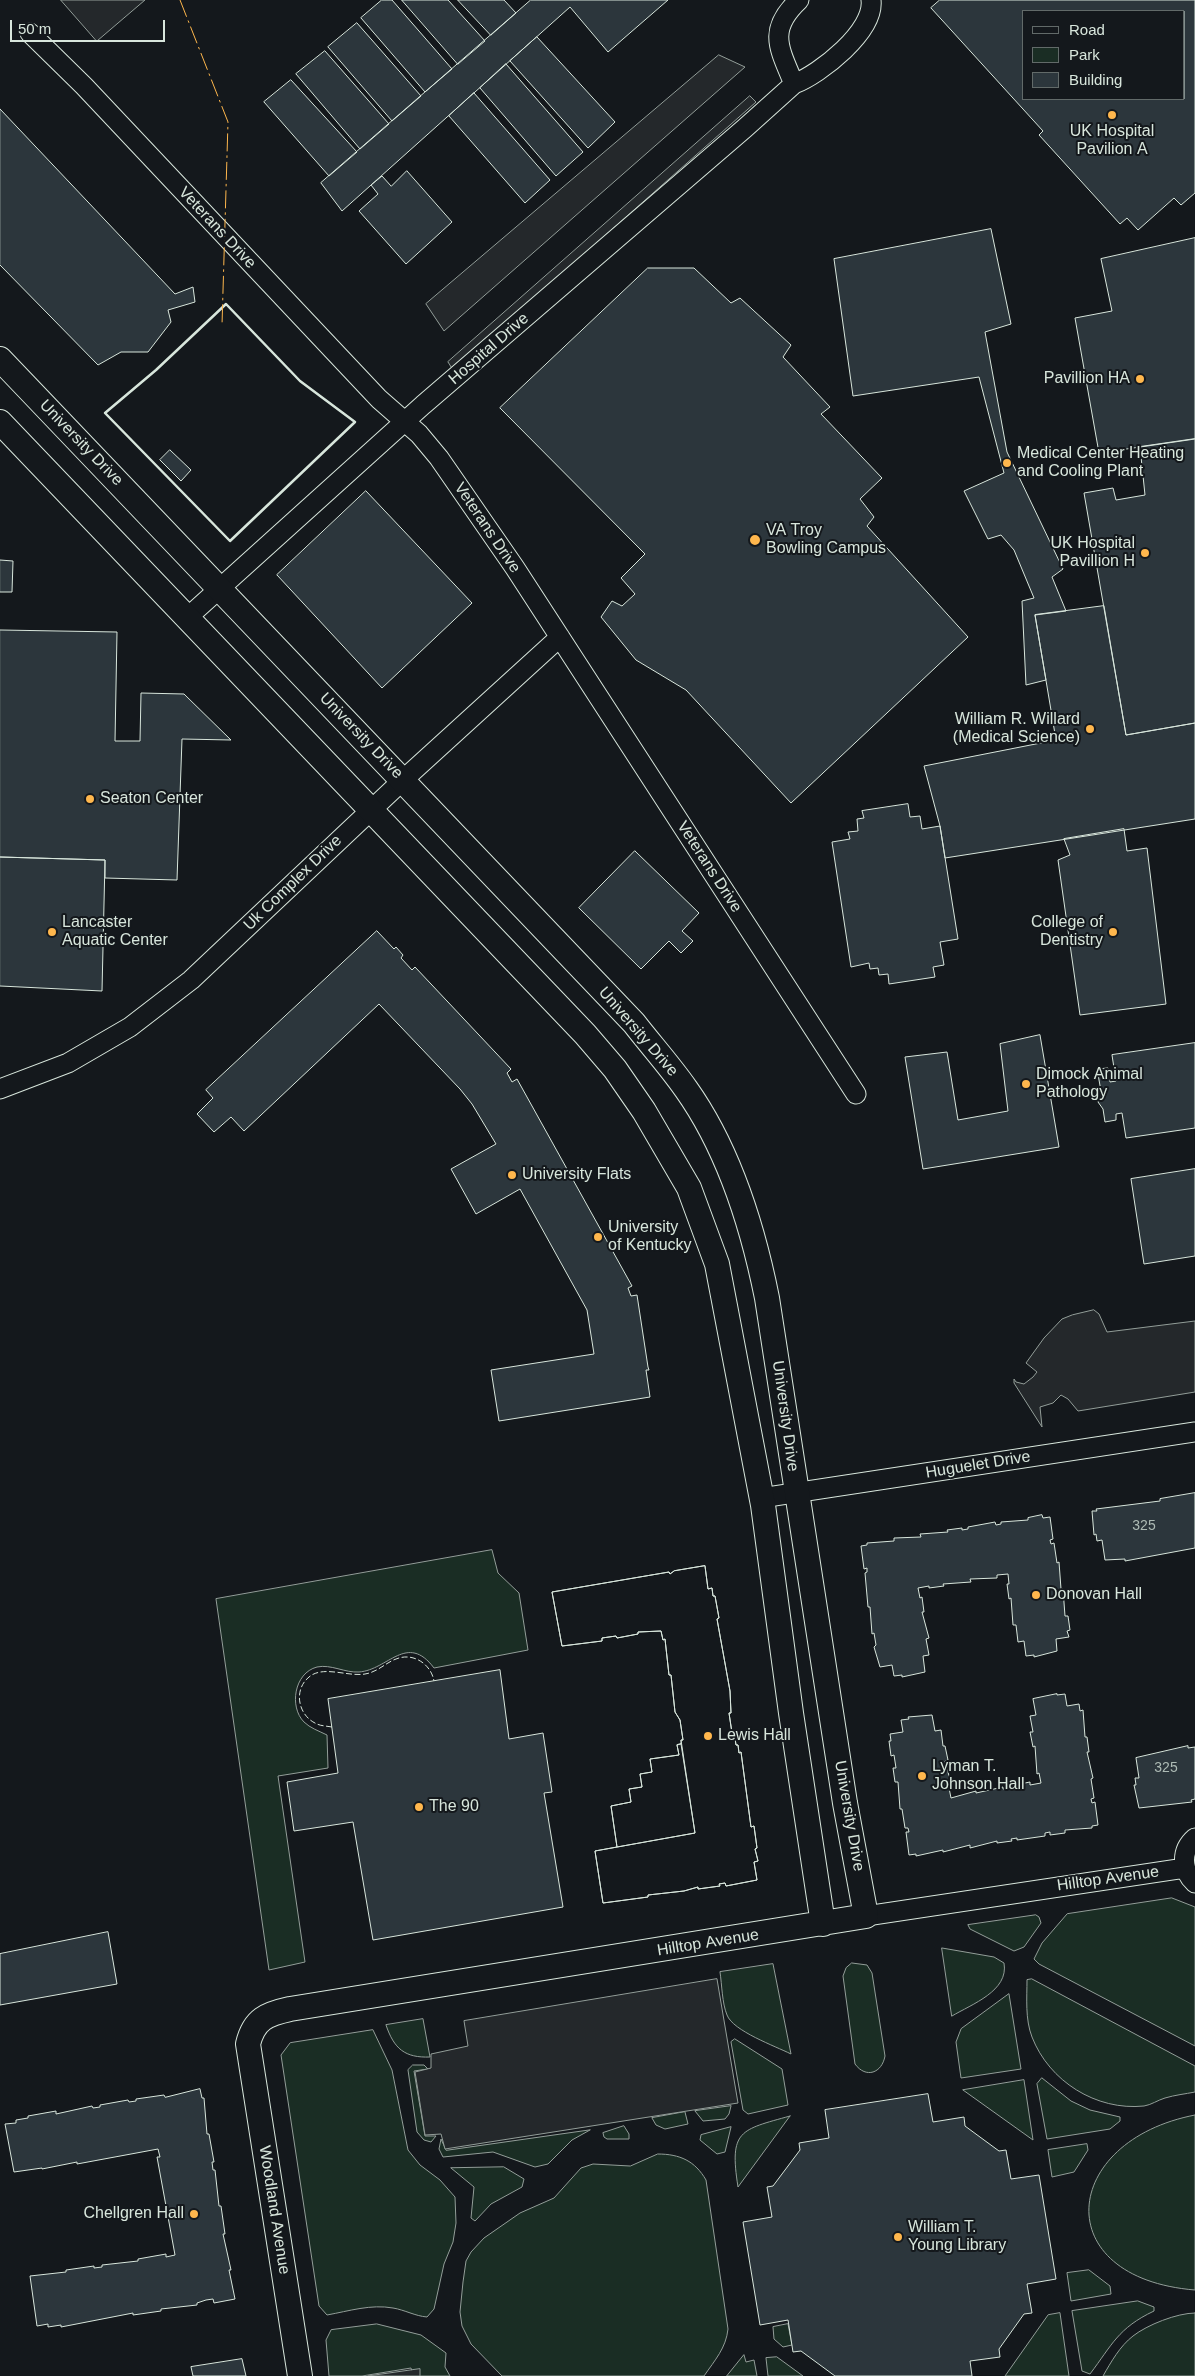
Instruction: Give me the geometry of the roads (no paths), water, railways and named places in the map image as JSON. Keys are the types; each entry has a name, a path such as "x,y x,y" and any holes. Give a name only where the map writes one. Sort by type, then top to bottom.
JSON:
{"street":[{"path":"794,84 781,53 779,33 782,19 799,0"},
{"name":"Hospital Drive","path":"188,617 405,421 794,84 812,75 859,34 867,21 871,0"},
{"name":"Veterans Drive","path":"30,33 90,93 379,399 405,421 439,458 560,637 856,1094"},
{"name":"University Drive","path":"0,359 634,1023 687,1090 712,1135 733,1181 757,1249 768,1298 796,1494 866,1916"},
{"path":"0,422 585,1034 615,1069 644,1111 684,1180 717,1264 761,1498 823,1924"},
{"name":"Uk Complex Drive","path":"0,1089 68,1064 130,1027 165,1001 191,980 403,780 560,637"},
{"name":"Huguelet Drive","path":"761,1498 1195,1432"},
{"path":"1190,1876 1186,1849 1195,1838"},
{"name":"Hilltop Avenue","path":"248,2044 254,2025 270,2013 866,1916 1190,1876"},
{"name":"Woodland Avenue","path":"248,2044 300,2376"}],"place":[{"name":"UK Hospital Pavilion A","path":"1112,115"},
{"name":"Pavillion HA","path":"1140,379"},
{"name":"Medical Center Heating and Cooling Plant","path":"1007,463"},
{"name":"VA Troy Bowling Campus","path":"755,540"},
{"name":"UK Hospital Pavillion H","path":"1145,553"},
{"name":"William R. Willard (Medical Science)","path":"1090,729"},
{"name":"Seaton Center","path":"90,799"},
{"name":"Lancaster Aquatic Center","path":"52,932"},
{"name":"College of Dentistry","path":"1113,932"},
{"name":"Dimock Animal Pathology","path":"1026,1084"},
{"name":"University Flats","path":"512,1175"},
{"name":"University of Kentucky","path":"598,1237"},
{"name":"Donovan Hall","path":"1036,1595"},
{"name":"Lewis Hall","path":"708,1736"},
{"name":"Lyman T. Johnson Hall","path":"922,1776"},
{"name":"The 90","path":"419,1807"},
{"name":"Chellgren Hall","path":"194,2214"},
{"name":"William T. Young Library","path":"898,2237"}]}
